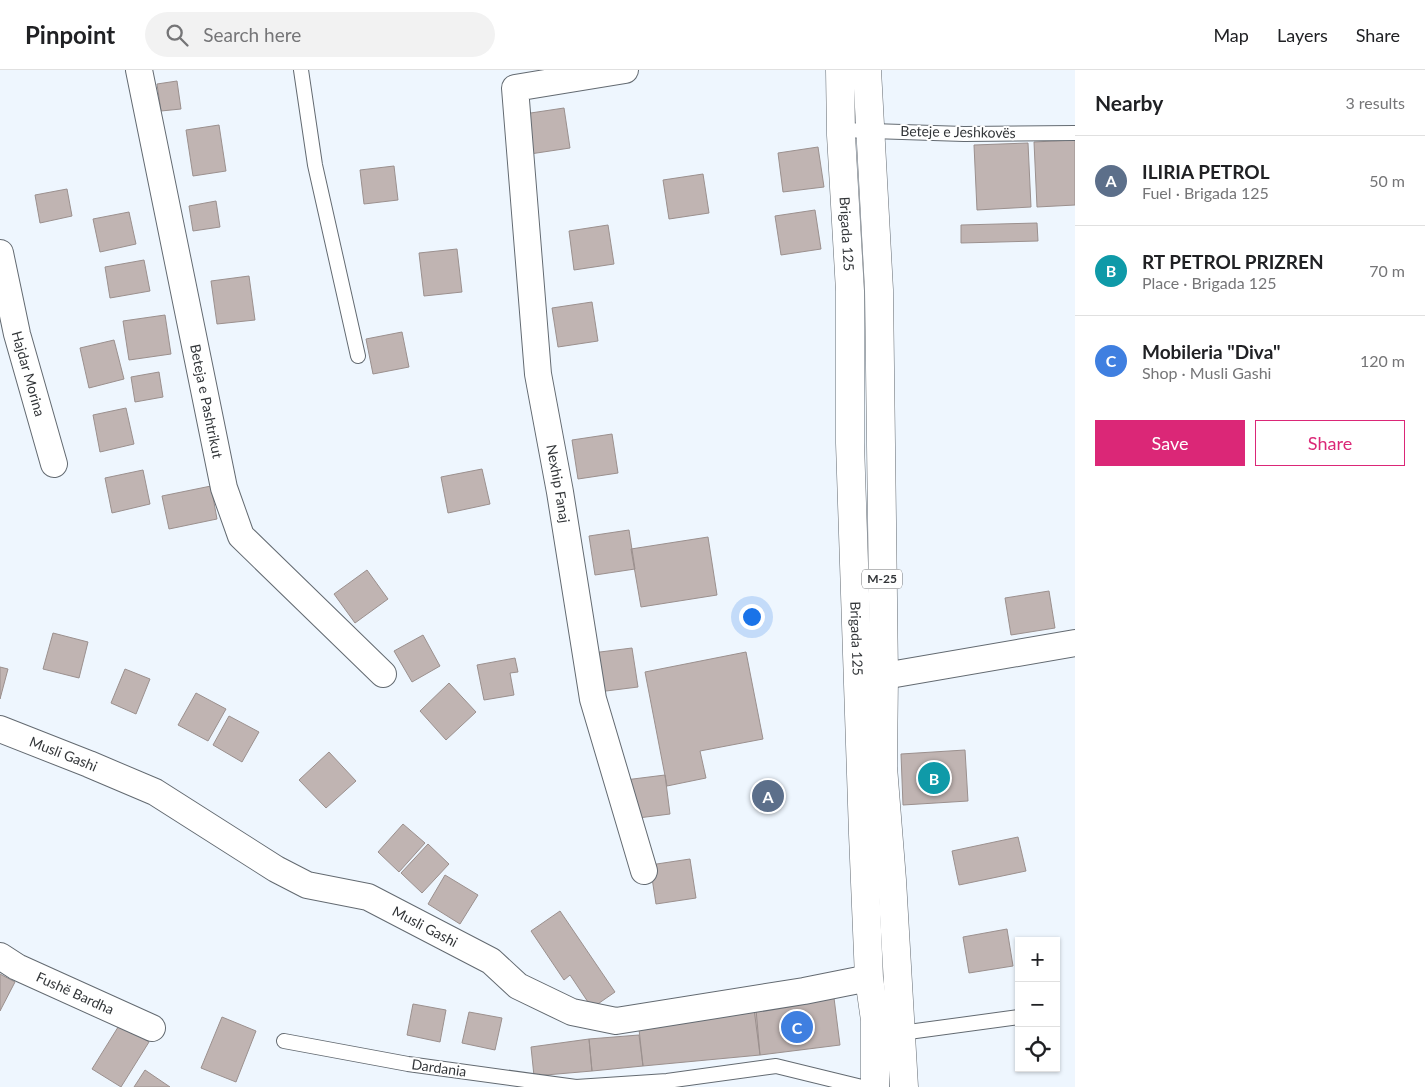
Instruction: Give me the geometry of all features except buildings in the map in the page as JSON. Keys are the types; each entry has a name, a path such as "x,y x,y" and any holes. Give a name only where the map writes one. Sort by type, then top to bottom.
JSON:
{"main road":[{"name":"Brigada 125","path":"840,70 841,130 850,291 850,443 862,824 869,978 875,1020 875,1087"},
{"name":"Brigada 125","path":"867,70 879,290 884,676 883,767 892,880 904,1087"}],"street":[{"name":"Beteja e Pashtrikut","path":"139,70 224,488 241,536 383,674"},
{"name":"Nexhip Fanaj","path":"625,70 515,88 538,374 560,492 593,699 644,871"},
{"name":"Hajdar Morina","path":"0,253 17,334 54,464"},
{"name":"Brigada 125","path":"884,676 1075,643"},
{"name":"Musli Gashi","path":"0,730 155,792 276,869 307,884 368,897 491,962 518,986 572,1012 616,1020 804,991 869,978"},
{"name":"Fushë Bardha","path":"0,956 17,967 152,1028"}],"lane":[{"path":"302,70 315,164 358,356"},
{"name":"Beteje e Jeshkovës","path":"841,130 964,134 1075,133"},
{"path":"901,1033 1015,1018"},
{"name":"Dardania","path":"284,1041 408,1064 576,1087 667,1081 776,1066 862,1087"}],"place":[{"name":"RT PETROL PRIZREN","path":"934,778"},
{"name":"ILIRIA PETROL","path":"768,796"},
{"name":"Mobileria \"Diva\"","path":"797,1027"}]}
